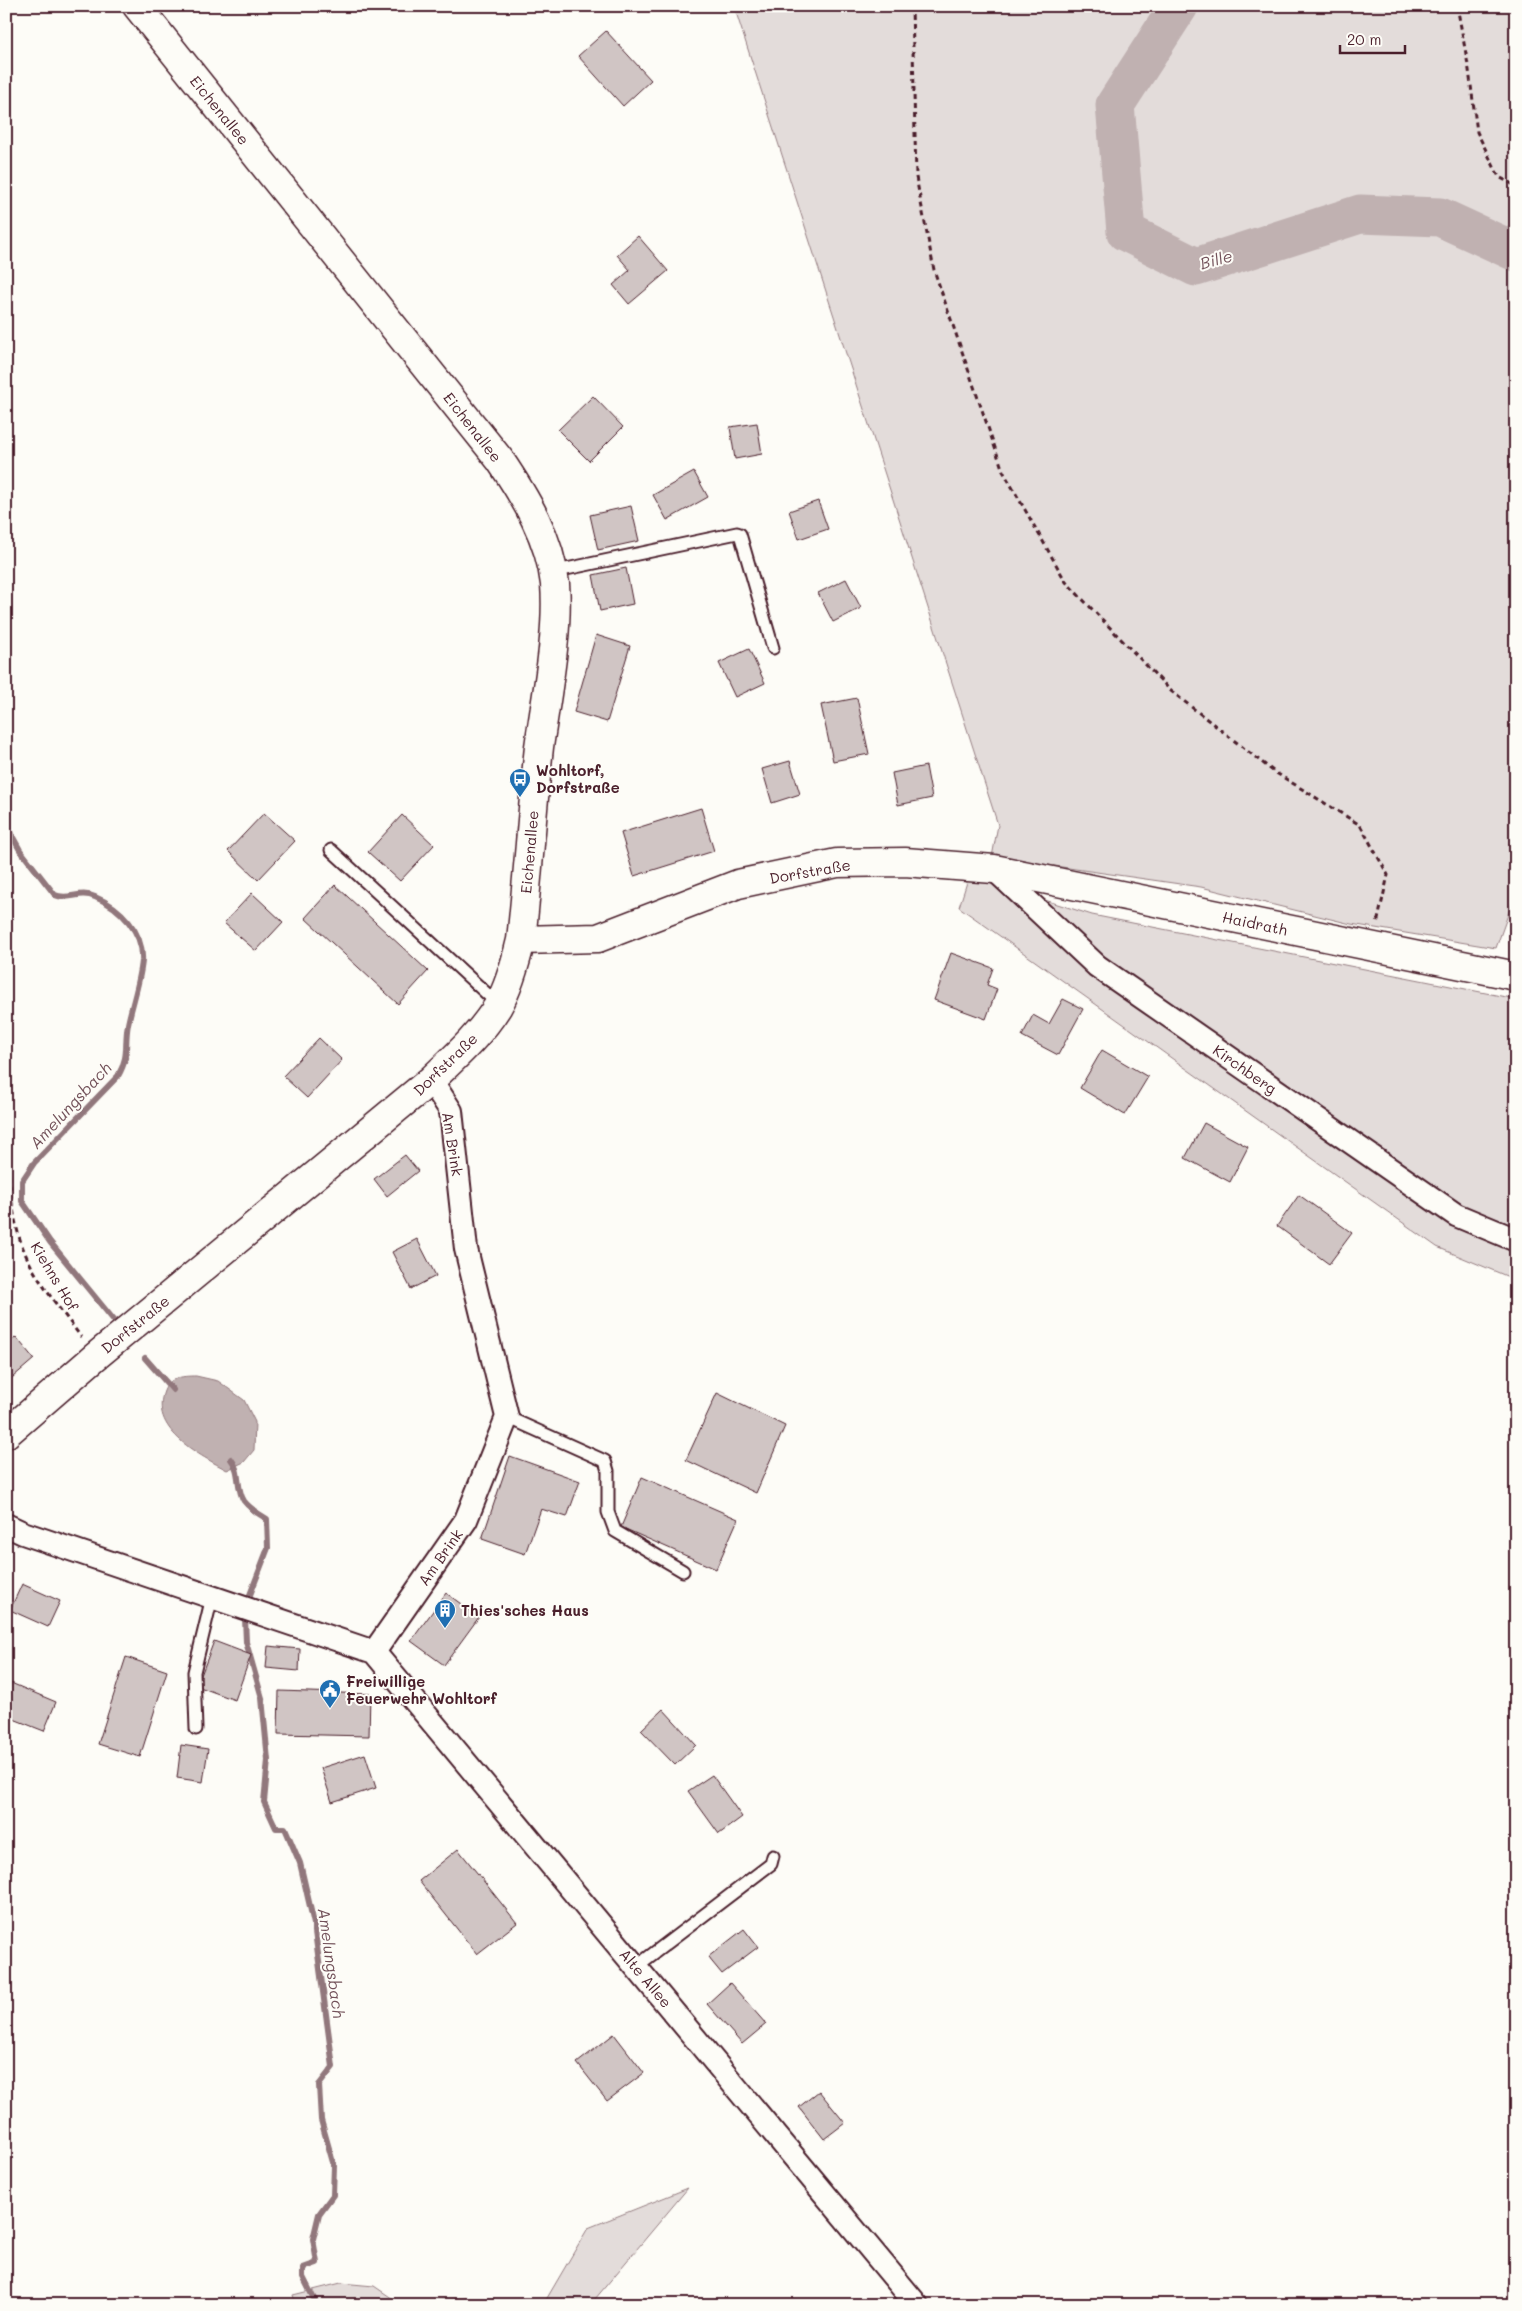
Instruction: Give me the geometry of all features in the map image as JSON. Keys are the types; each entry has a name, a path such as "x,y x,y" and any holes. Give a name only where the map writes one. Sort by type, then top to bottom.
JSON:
{"street":[{"name":"Eichenallee","path":"138,6 500,460 520,490 537,522 548,553 555,583 555,617 533,798 520,940"},
{"name":"Dorfstraße","path":"6,1434 95,1357 431,1080 470,1044 498,1005 516,961 520,940 598,938 738,884 837,863 905,862 994,869"},
{"name":"Haidrath","path":"994,869 1516,976"},
{"name":"Kirchberg","path":"994,869 1097,966 1456,1215 1516,1240"},
{"name":"Am Brink","path":"374,1652 466,1520 507,1417 466,1250 451,1112 431,1080"},
{"path":"6,1525 22,1534 374,1652"},
{"name":"Alte Allee","path":"374,1652 917,2305"}],"lane":[{"path":"552,572 737,533 740,534 773,648"},
{"path":"330,850 498,1005"},
{"path":"507,1417 604,1461 608,1471 608,1512 615,1531 683,1571"},
{"path":"196,1729 194,1672 212,1597"},
{"path":"637,1966 771,1864 773,1856"}],"path":[{"path":"912,6 916,177 934,270 1003,471 1066,582 1171,690 1273,771 1360,825 1388,875 1372,948"},
{"path":"1457,6 1477,132 1499,176 1516,186"},
{"name":"Kiehns Hof","path":"6,1139 13,1207 25,1253 51,1296 95,1357"}],"shaded area":[{"path":"734,6 1516,6 1516,892 1496,948 1351,924 1201,887 992,857 998,825"},
{"path":"969,876 1092,915 1516,999 1516,1280 1437,1247 959,907"},
{"path":"196,1376 218,1381 244,1400 255,1422 254,1450 244,1462 227,1470 192,1450 171,1431 164,1420 161,1407 165,1388 172,1381 180,1377"},
{"path":"688,2188 590,2305 543,2305 588,2228"},
{"path":"341,2283 374,2286 399,2303 467,2298 463,2305 296,2305 293,2295"}],"building":[{"path":"606,31 651,80 623,106 578,56"},
{"path":"638,236 668,271 629,304 613,285 630,270 617,255"},
{"path":"593,396 623,427 589,461 558,430"},
{"path":"757,423 762,454 735,459 730,427"},
{"path":"694,472 708,497 667,520 653,495"},
{"path":"818,501 828,529 799,539 789,511"},
{"path":"631,506 639,541 598,550 590,515"},
{"path":"626,568 633,604 600,611 593,575"},
{"path":"846,579 861,608 833,622 818,593"},
{"path":"596,635 630,646 607,722 574,712"},
{"path":"749,649 765,683 735,697 719,663"},
{"path":"857,698 869,754 833,761 821,705"},
{"path":"790,761 800,794 772,803 762,769"},
{"path":"926,766 932,798 898,805 892,773"},
{"path":"701,808 714,851 634,876 621,833"},
{"path":"264,813 295,841 258,880 228,851"},
{"path":"402,815 434,845 400,881 368,852"},
{"path":"335,885 428,971 398,1004 305,918"},
{"path":"252,893 283,922 256,951 224,923"},
{"path":"951,953 993,968 987,985 997,989 986,1019 934,1000"},
{"path":"1063,999 1083,1009 1058,1055 1022,1036 1033,1015 1049,1024"},
{"path":"319,1038 342,1060 307,1098 283,1076"},
{"path":"1102,1050 1148,1077 1125,1115 1080,1088"},
{"path":"1204,1123 1248,1147 1230,1182 1185,1158"},
{"path":"405,1155 418,1171 387,1196 374,1179"},
{"path":"1299,1195 1352,1233 1329,1264 1277,1226"},
{"path":"417,1239 436,1276 411,1289 392,1252"},
{"path":"16,1337 34,1359 6,1383 6,1346"},
{"path":"717,1393 785,1426 756,1493 686,1460"},
{"path":"510,1456 580,1481 567,1517 541,1509 525,1554 482,1539"},
{"path":"642,1477 738,1519 716,1569 621,1527"},
{"path":"22,1584 60,1601 48,1627 10,1610"},
{"name":"Thies'sches Haus","path":"446,1593 479,1617 444,1665 411,1641"},
{"path":"214,1641 251,1655 235,1700 197,1686"},
{"path":"268,1646 300,1649 299,1671 266,1668"},
{"path":"126,1657 167,1671 140,1757 98,1744"},
{"path":"11,1683 56,1702 44,1731 6,1716 6,1696"},
{"path":"279,1691 370,1694 369,1736 278,1734"},
{"path":"663,1709 696,1745 675,1765 641,1730"},
{"path":"181,1745 208,1749 203,1782 177,1778"},
{"path":"365,1754 376,1788 332,1802 321,1768"},
{"path":"712,1775 742,1817 719,1834 688,1791"},
{"path":"458,1849 517,1923 477,1954 419,1881"},
{"path":"744,1929 758,1947 722,1974 708,1957"},
{"path":"730,1983 766,2024 742,2044 707,2004"},
{"path":"614,2034 644,2073 607,2101 577,2063"},
{"path":"819,2091 845,2123 824,2139 799,2107"}],"waterway":[{"name":"Bille","path":"1179,6 1115,105 1126,232 1196,267 1360,214 1440,217 1516,252"},
{"name":"Amelungsbach","path":"6,825 20,850 55,895 60,897 90,895 104,901 129,922 135,931 142,950 140,977 128,1024 122,1069 118,1076 34,1163 22,1181 22,1201 50,1242 117,1324"},
{"name":"Amelungsbach","path":"145,1358 173,1390"},
{"name":"Amelungsbach","path":"231,1459 236,1469 244,1501 267,1519 268,1548 248,1600"},
{"name":"Amelungsbach","path":"245,1618 246,1642 262,1698 268,1760 264,1802 276,1828 285,1828 300,1863 314,1924 333,2067 319,2085 321,2120 334,2166 333,2195 319,2214 313,2239 317,2263 303,2268 303,2277 317,2305"}],"place":[{"name":"Wohltorf, Dorfstraße","path":"520,798"},
{"name":"Thies'sches Haus","path":"445,1629"},
{"name":"Freiwillige Feuerwehr Wohltorf","path":"330,1709"}]}
